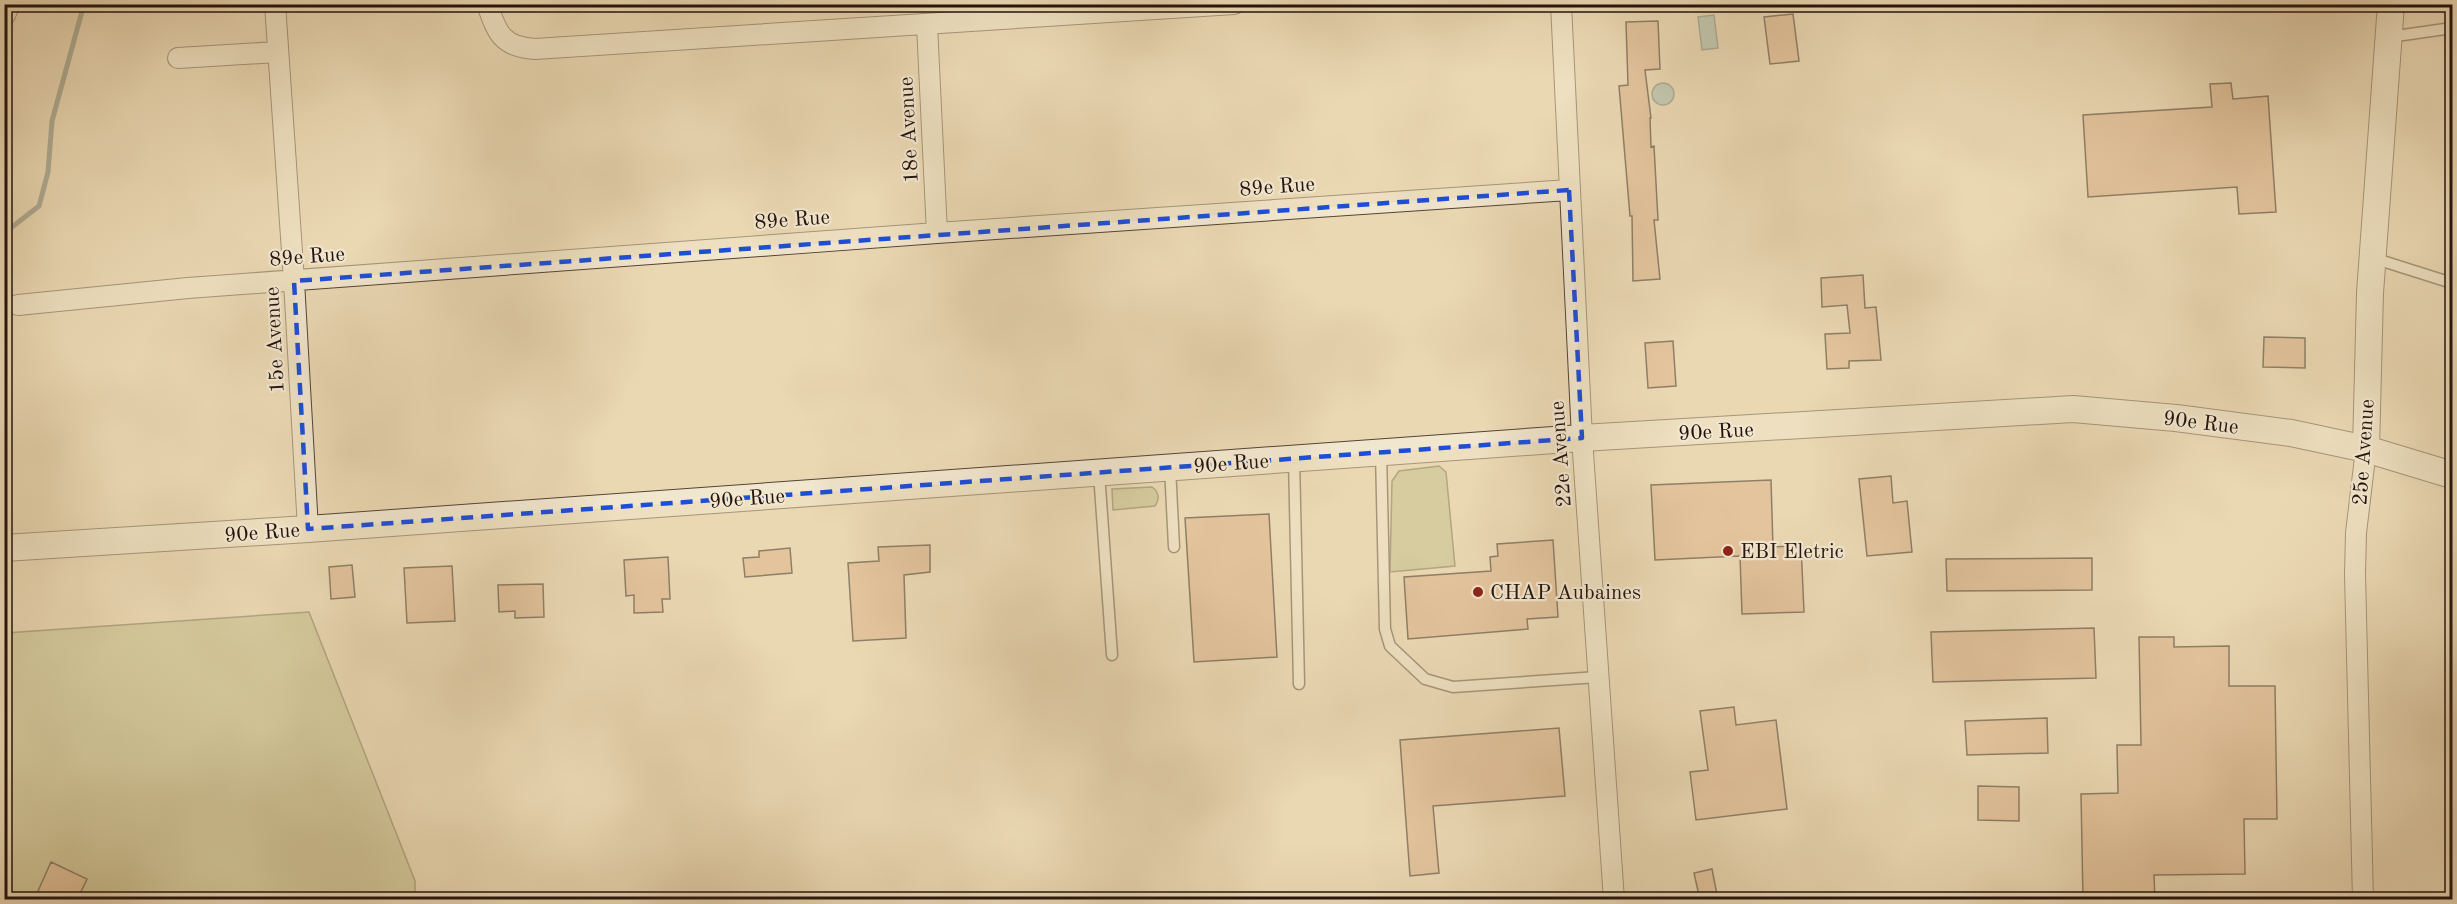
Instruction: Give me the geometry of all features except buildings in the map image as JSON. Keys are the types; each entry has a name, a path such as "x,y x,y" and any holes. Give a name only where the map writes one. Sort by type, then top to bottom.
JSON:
{"street":[{"path":"4,17 9,4"},
{"name":"15e Avenue","path":"275,4 308,529"},
{"path":"487,4 494,24 505,40 517,48 535,49 1234,4"},
{"name":"22e Avenue","path":"1561,4 1582,438 1614,900"},
{"name":"25e Avenue","path":"2363,900 2356,533 2366,449 2373,258 2391,4"},
{"name":"18e Avenue","path":"927,25 937,233"},
{"path":"178,58 277,52"},
{"name":"89e Rue","path":"18,305 188,288 937,233 1569,190"},
{"name":"90e Rue","path":"4,549 1582,438 2073,409 2176,418 2280,432 2366,449 2452,475"}],"lane":[{"path":"2389,37 2452,28"},
{"path":"2373,258 2452,283"},
{"path":"1381,452 1384,629 1390,646 1402,659 1425,679 1453,687 1598,677"},
{"path":"1294,458 1299,684"},
{"path":"1170,467 1174,547"},
{"path":"1100,472 1112,655"}],"highlighted area":[{"path":"1569,190 1582,438 308,529 294,281"}],"shaded area":[{"path":"1439,466 1446,472 1455,566 1390,572 1392,481 1399,471"},
{"path":"1152,487 1158,496 1155,506 1113,510 1112,489"},
{"path":"309,612 415,881 415,899 5,900 5,633"}],"water":[{"path":"1714,15 1718,48 1702,50 1698,17"},
{"path":"1663,83 1671,86 1674,94 1671,102 1663,105 1655,102 1652,94 1655,86"}],"waterway":[{"path":"12,227 39,206 48,172 52,121 84,4"}],"place":[{"name":"EBI Eletric","path":"1728,551"},
{"name":"CHAP Aubaines","path":"1478,592"}]}
